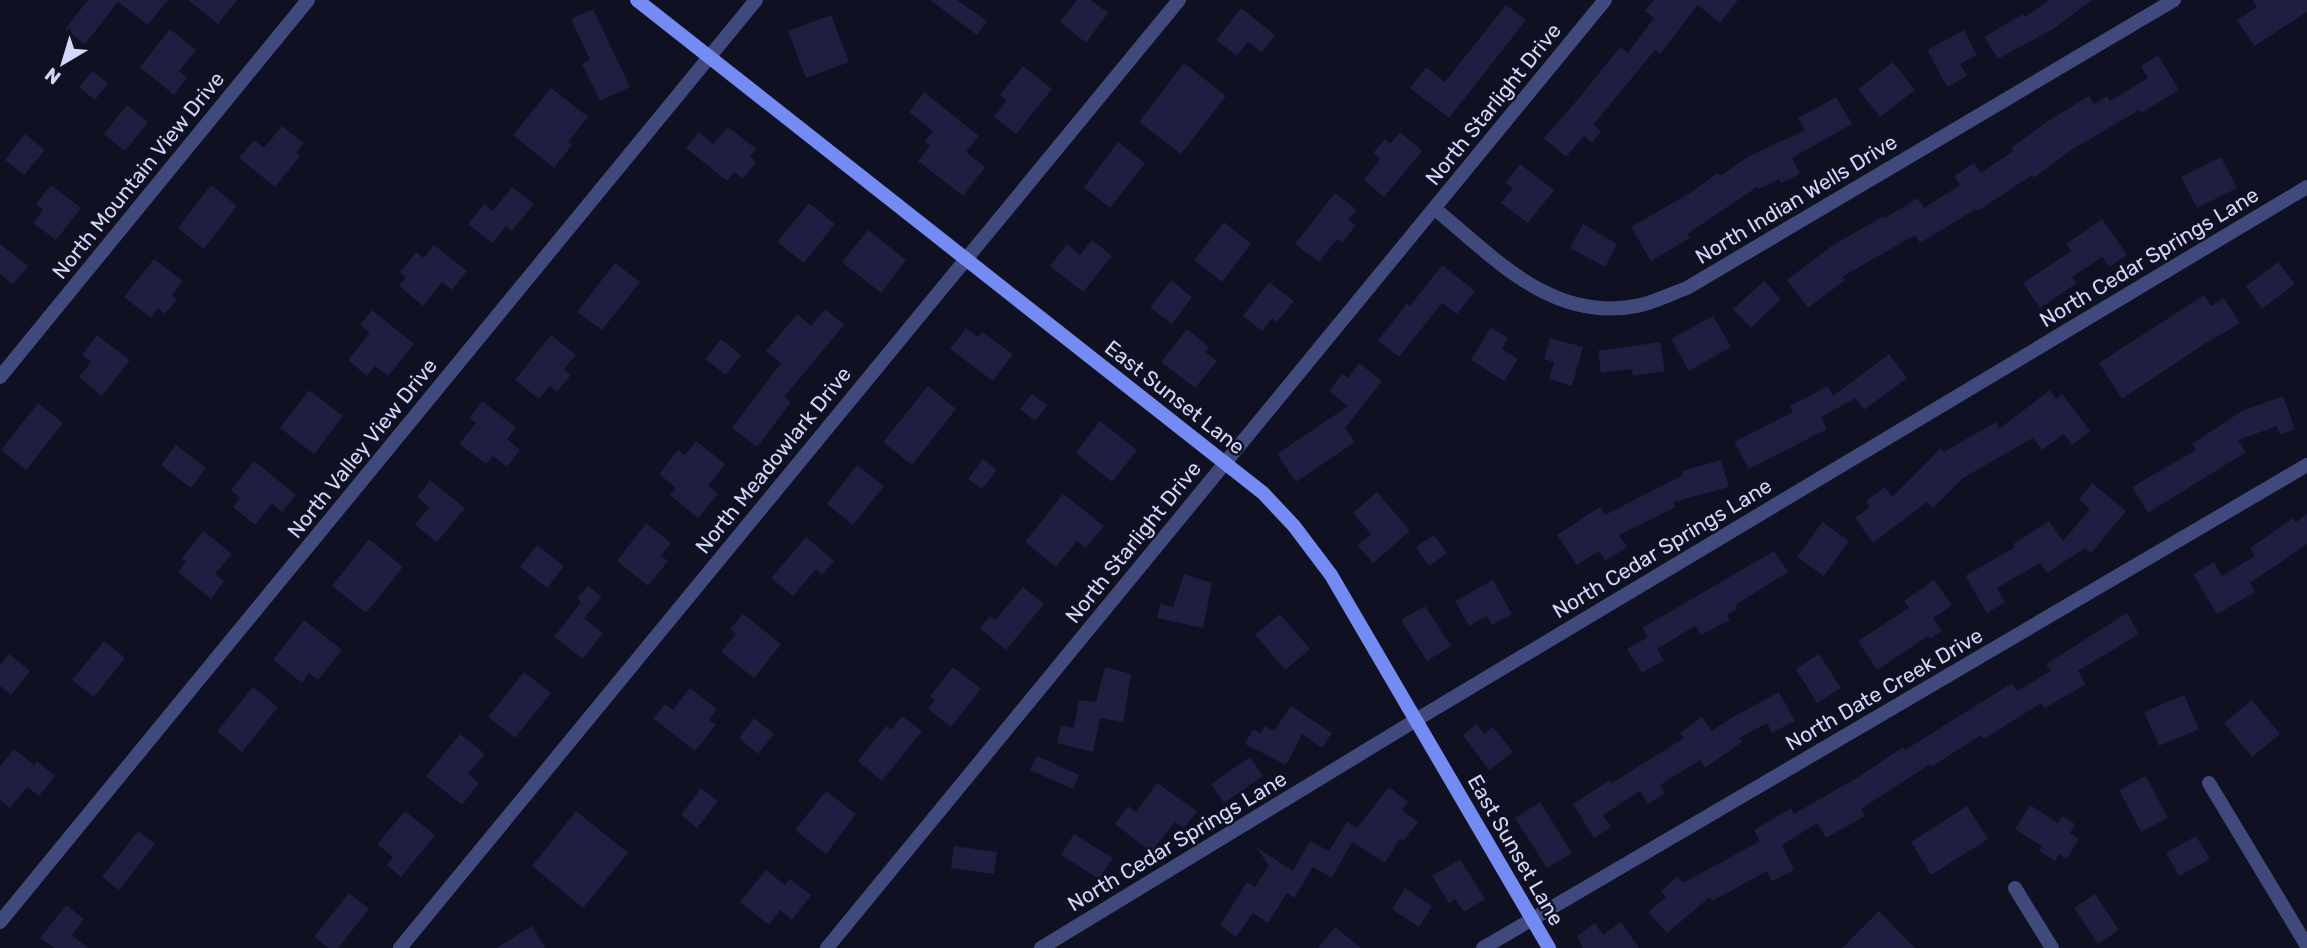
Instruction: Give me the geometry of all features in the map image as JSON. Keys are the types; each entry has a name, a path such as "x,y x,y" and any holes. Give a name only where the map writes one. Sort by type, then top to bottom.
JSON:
{"street":[{"name":"North Mountain View Drive","path":"0,377 308,0"},
{"name":"East Sunset Lane","path":"637,0 1225,463 1287,518 1331,575 1549,948"},
{"name":"North Valley View Drive","path":"0,922 756,0"},
{"name":"North Meadowlark Drive","path":"400,948 1179,0"},
{"name":"North Starlight Drive","path":"828,948 1605,0"},
{"name":"North Indian Wells Drive","path":"1435,209 1524,282 1557,300 1597,309 1637,306 1687,288 2174,0"},
{"name":"North Cedar Springs Lane","path":"1041,948 1416,720 2307,187"},
{"name":"North Date Creek Drive","path":"1483,948 2307,465"},
{"path":"2209,783 2307,946"},
{"path":"2015,888 2052,948"}],"building":[{"path":"88,0 168,0 148,25 118,2 85,44 65,29"},
{"path":"188,0 237,0 218,24"},
{"path":"930,0 957,0 987,21 977,35"},
{"path":"1077,0 1091,0 1108,13 1086,43 1060,22"},
{"path":"1654,0 1738,0 1720,23 1698,5 1660,54 1655,50 1593,125 1601,131 1592,143 1584,136 1566,157 1544,138 1620,47 1628,53 1654,18 1645,11"},
{"path":"2049,0 2092,0 2053,29 1998,59 1984,37 2023,14 2025,17"},
{"path":"2252,0 2307,0 2307,12 2254,46 2237,20 2257,7"},
{"path":"1506,5 1526,20 1449,118 1410,88 1426,67 1445,82"},
{"path":"1241,8 1275,35 1262,52 1248,42 1237,56 1216,40"},
{"path":"593,9 630,87 600,101 582,64 590,60 571,19"},
{"path":"831,15 849,62 806,78 788,31"},
{"path":"170,29 196,50 179,71 187,78 174,95 140,67"},
{"path":"1964,30 1977,55 1960,64 1967,76 1947,87 1927,50"},
{"path":"2158,55 2179,90 2068,152 2034,178 2032,175 1978,211 1976,209 1920,243 1915,235 1842,277 1845,280 1808,308 1787,280 1833,245 1918,198 1924,208 1960,185 1954,176 1974,163 1981,173 2013,151 2011,148 2048,121 2089,96 2094,104 2107,96 2110,101 2148,78 2141,66"},
{"path":"1893,62 1915,90 1880,117 1858,89"},
{"path":"1184,63 1226,96 1181,154 1139,122"},
{"path":"1023,66 1052,89 1016,134 994,117 1007,100 1000,95"},
{"path":"92,71 108,83 95,100 79,87"},
{"path":"551,88 588,117 568,142 572,145 554,168 513,135"},
{"path":"924,92 979,136 966,152 985,167 963,196 918,161 930,146 925,141 933,131 909,112"},
{"path":"1836,97 1852,124 1792,158 1800,174 1781,183 1779,179 1758,189 1757,187 1687,234 1690,238 1651,261 1631,227 1690,193 1718,173 1720,176 1746,158 1805,130 1798,118"},
{"path":"127,105 148,122 125,151 104,134"},
{"path":"282,126 304,143 296,153 300,156 275,187 239,158 254,140 264,148"},
{"path":"728,127 756,149 750,157 756,162 743,179 734,172 727,181 686,148 699,132 713,144"},
{"path":"1400,132 1422,151 1384,197 1364,180 1380,159 1373,153 1385,139 1390,144"},
{"path":"25,134 45,150 24,175 5,160"},
{"path":"1118,142 1145,163 1110,208 1084,187"},
{"path":"2221,157 2237,188 2197,208 2181,177"},
{"path":"1520,164 1554,190 1528,223 1501,203 1513,188 1505,183"},
{"path":"51,185 81,208 56,240 33,223 43,210 36,204"},
{"path":"211,185 237,206 204,249 178,228"},
{"path":"512,187 534,204 512,231 506,226 492,243 468,224 484,204 493,211"},
{"path":"1335,193 1357,210 1348,220 1356,225 1342,243 1337,239 1319,262 1295,244"},
{"path":"809,203 835,224 804,263 777,242"},
{"path":"2102,219 2127,255 2109,267 2102,257 2072,277 2077,283 2040,308 2023,283 2071,251 2066,244"},
{"path":"1224,222 1251,244 1222,282 1194,260"},
{"path":"1583,224 1617,244 1605,267 1570,248"},
{"path":"868,230 906,260 881,293 842,262"},
{"path":"1092,240 1112,256 1083,292 1050,266 1067,244 1080,255"},
{"path":"0,244 28,266 13,284 0,274"},
{"path":"434,245 467,271 452,290 442,282 423,306 399,286 406,277 400,272 416,252 424,258"},
{"path":"154,259 183,281 172,295 177,299 165,314 158,308 151,318 124,297"},
{"path":"2278,262 2295,284 2262,309 2246,286"},
{"path":"615,263 640,282 602,330 577,312"},
{"path":"1442,265 1475,291 1457,314 1442,303 1399,357 1378,341 1407,303 1410,306"},
{"path":"1171,280 1192,297 1172,324 1150,307"},
{"path":"1764,281 1781,299 1751,328 1733,309"},
{"path":"1269,282 1294,301 1277,322 1272,318 1262,331 1243,316"},
{"path":"2204,295 2211,306 2224,298 2240,323 2122,399 2099,363"},
{"path":"825,309 844,325 784,397 791,402 757,447 732,428 781,363 766,351 797,314 811,326"},
{"path":"372,310 414,344 388,376 375,366 367,376 348,360 370,333 360,325"},
{"path":"1713,316 1731,347 1689,371 1671,339"},
{"path":"1491,327 1508,338 1502,349 1518,359 1504,381 1471,360"},
{"path":"966,328 978,337 982,332 1013,354 993,381 950,349"},
{"path":"1187,329 1209,347 1205,352 1217,361 1195,388 1161,362"},
{"path":"97,335 130,360 102,396 79,377 91,362 82,355"},
{"path":"551,335 576,355 564,369 571,375 557,392 550,386 539,399 515,380"},
{"path":"1550,338 1583,347 1572,386 1549,379 1554,362 1544,359"},
{"path":"721,339 741,355 726,375 705,359"},
{"path":"1660,342 1665,371 1633,376 1632,369 1601,373 1598,351"},
{"path":"1889,354 1907,378 1864,410 1856,398 1821,417 1827,429 1749,469 1734,442 1793,412 1790,406 1828,386 1833,396"},
{"path":"1359,363 1382,381 1345,428 1355,442 1296,482 1277,454 1348,406 1329,391 1342,374 1348,378"},
{"path":"928,386 956,409 912,465 883,442"},
{"path":"309,390 343,416 314,454 280,428"},
{"path":"2050,390 2056,399 2062,394 2090,431 2072,445 2064,434 2042,450 2033,438 1963,478 1933,508 1927,502 1873,543 1855,518 1870,507 1866,501 1885,487 1892,497 1941,448 1944,452 1996,422 1999,429"},
{"path":"1032,394 1047,405 1035,421 1020,409"},
{"path":"2283,396 2295,429 2280,435 2277,426 2238,440 2246,452 2148,513 2132,487 2196,450 2192,444 2242,411"},
{"path":"482,401 516,427 507,439 520,450 507,467 493,456 486,464 459,444 476,423 469,418"},
{"path":"38,403 63,423 26,470 1,450"},
{"path":"1100,421 1137,450 1112,482 1076,453"},
{"path":"696,441 725,464 708,486 718,494 698,518 670,495 676,488 659,474 678,450 685,455"},
{"path":"176,445 206,468 191,488 161,465"},
{"path":"983,459 997,470 982,489 968,479"},
{"path":"1721,460 1729,487 1673,502 1676,507 1619,535 1627,547 1605,561 1599,551 1577,565 1557,535 1600,507 1605,515 1683,475 1682,471"},
{"path":"254,461 296,495 282,512 272,503 255,525 233,507 240,498 231,490"},
{"path":"857,465 884,486 853,525 827,504"},
{"path":"430,480 465,508 437,542 415,525 429,507 417,497"},
{"path":"2092,483 2126,511 2091,553 2085,548 2047,573 2040,563 1997,588 2005,602 1987,613 1965,576 2015,547 2013,544 2049,521 2063,541 2090,509 2079,499"},
{"path":"1377,492 1410,531 1373,563 1357,545 1371,534 1353,513"},
{"path":"1063,494 1104,526 1086,548 1077,541 1056,567 1025,542"},
{"path":"2307,514 2307,544 2250,583 2255,592 2217,614 2193,574 2214,562 2222,576 2255,556 2250,548 2293,518 2296,522"},
{"path":"1822,522 1849,541 1824,576 1797,557"},
{"path":"646,523 671,543 661,556 668,561 648,586 617,561"},
{"path":"203,531 232,554 215,574 224,581 211,599 178,572 186,562 182,558"},
{"path":"1434,535 1447,553 1429,566 1416,547"},
{"path":"806,537 834,561 822,575 816,569 793,596 771,578"},
{"path":"369,539 403,567 366,613 332,586"},
{"path":"537,545 564,566 547,588 520,567"},
{"path":"1774,551 1788,572 1735,605 1737,609 1727,615 1730,620 1701,635 1695,626 1657,649 1664,660 1642,673 1627,649 1648,637 1642,628"},
{"path":"1184,574 1212,583 1203,628 1157,618 1160,604 1173,607"},
{"path":"1493,580 1512,614 1492,625 1487,616 1469,626 1455,601"},
{"path":"1934,580 1952,605 1933,618 1942,631 1930,639 1928,636 1877,670 1858,641 1909,608 1904,601"},
{"path":"588,586 602,597 584,618 603,633 583,659 554,637 581,602 577,598"},
{"path":"1023,587 1044,604 1006,650 980,628 990,616 995,620"},
{"path":"1425,606 1451,646 1427,661 1401,620"},
{"path":"2127,613 2139,634 2078,671 2086,684 2045,708 2041,703 1984,739 1981,735 1931,767 1930,764 1861,809 1865,816 1826,838 1817,823 1782,845 1794,870 1772,881 1767,871 1712,901 1710,897 1667,933 1648,912 1666,897 1661,891 1677,877 1683,883 1760,841 1754,830 1791,808 1794,814 1860,776 1903,747 1905,750 2012,683 2017,691 2051,671 2046,664"},
{"path":"743,614 781,644 754,678 721,652 736,634 730,629"},
{"path":"1280,614 1310,649 1285,670 1255,635"},
{"path":"304,620 342,650 318,680 309,673 302,683 273,660"},
{"path":"104,641 125,658 94,697 72,680"},
{"path":"9,654 30,671 11,695 0,686 0,665"},
{"path":"1819,654 1841,688 1817,703 1796,669"},
{"path":"953,667 981,689 951,727 928,709 935,700 930,696"},
{"path":"1105,667 1131,674 1123,722 1100,718 1093,752 1057,743 1061,725 1074,728 1079,700 1096,702"},
{"path":"524,672 551,693 515,738 488,717"},
{"path":"253,687 278,707 242,752 217,731"},
{"path":"690,688 717,709 709,720 716,725 695,751 653,718 665,704 673,710"},
{"path":"1779,692 1795,721 1772,733 1767,723 1739,738 1742,742 1705,768 1700,760 1660,785 1665,793 1648,804 1640,791 1603,815 1611,827 1594,838 1573,804 1684,738 1680,733 1702,717 1712,731"},
{"path":"2184,695 2199,729 2159,746 2144,712"},
{"path":"2252,700 2280,734 2252,757 2224,723"},
{"path":"1291,706 1332,733 1322,748 1302,734 1286,765 1245,744 1253,729 1261,733 1265,726 1274,731"},
{"path":"902,716 922,731 882,781 858,761 886,726 891,730"},
{"path":"754,718 774,734 758,754 739,738"},
{"path":"1477,724 1484,734 1493,727 1513,752 1489,770 1463,735"},
{"path":"460,734 485,754 468,774 479,783 462,805 426,776"},
{"path":"14,749 34,765 37,761 55,776 39,796 27,787 10,808 0,800 0,766"},
{"path":"1037,756 1079,775 1073,789 1030,770"},
{"path":"1250,757 1263,776 1224,803 1211,784"},
{"path":"2146,776 2168,818 2141,832 2119,790"},
{"path":"1157,783 1197,811 1184,828 1175,822 1151,852 1115,824 1128,806 1136,812"},
{"path":"1389,787 1408,802 1402,810 1418,822 1403,841 1400,838 1385,863 1352,842 1332,878 1313,867 1294,898 1287,893 1268,923 1253,913 1236,937 1220,925 1247,882 1255,887 1269,866 1256,847 1293,871 1310,841 1329,851 1347,822 1357,828"},
{"path":"701,788 718,801 697,828 681,815"},
{"path":"826,791 856,814 826,854 795,830"},
{"path":"1540,802 1572,853 1547,868 1515,818"},
{"path":"2030,805 2058,823 2062,816 2075,824 2070,833 2079,839 2067,859 2059,854 2055,861 2039,851 2042,846 2015,829"},
{"path":"1967,806 1988,839 1931,875 1911,842"},
{"path":"405,811 435,835 401,877 387,865 393,857 377,844"},
{"path":"576,811 628,853 583,908 532,866"},
{"path":"138,831 155,844 119,890 102,877"},
{"path":"1074,834 1113,858 1099,879 1061,855"},
{"path":"2196,836 2210,859 2179,876 2166,853"},
{"path":"954,846 997,852 994,874 951,868"},
{"path":"1460,859 1485,899 1464,912 1455,899 1449,903 1432,876"},
{"path":"766,870 785,885 790,879 811,895 792,920 780,910 769,925 740,902"},
{"path":"1405,888 1432,906 1419,927 1392,909"},
{"path":"349,893 369,909 338,948 328,948 314,937"},
{"path":"2095,894 2119,930 2098,944 2074,908"},
{"path":"66,905 84,919 72,935 88,948 54,948 40,938"},
{"path":"1879,911 1915,948 1842,948"},
{"path":"1621,922 1639,948 1583,948 1577,936 1595,923 1603,935"},
{"path":"532,926 545,948 496,948"},
{"path":"1335,927 1361,948 1318,948"}]}
